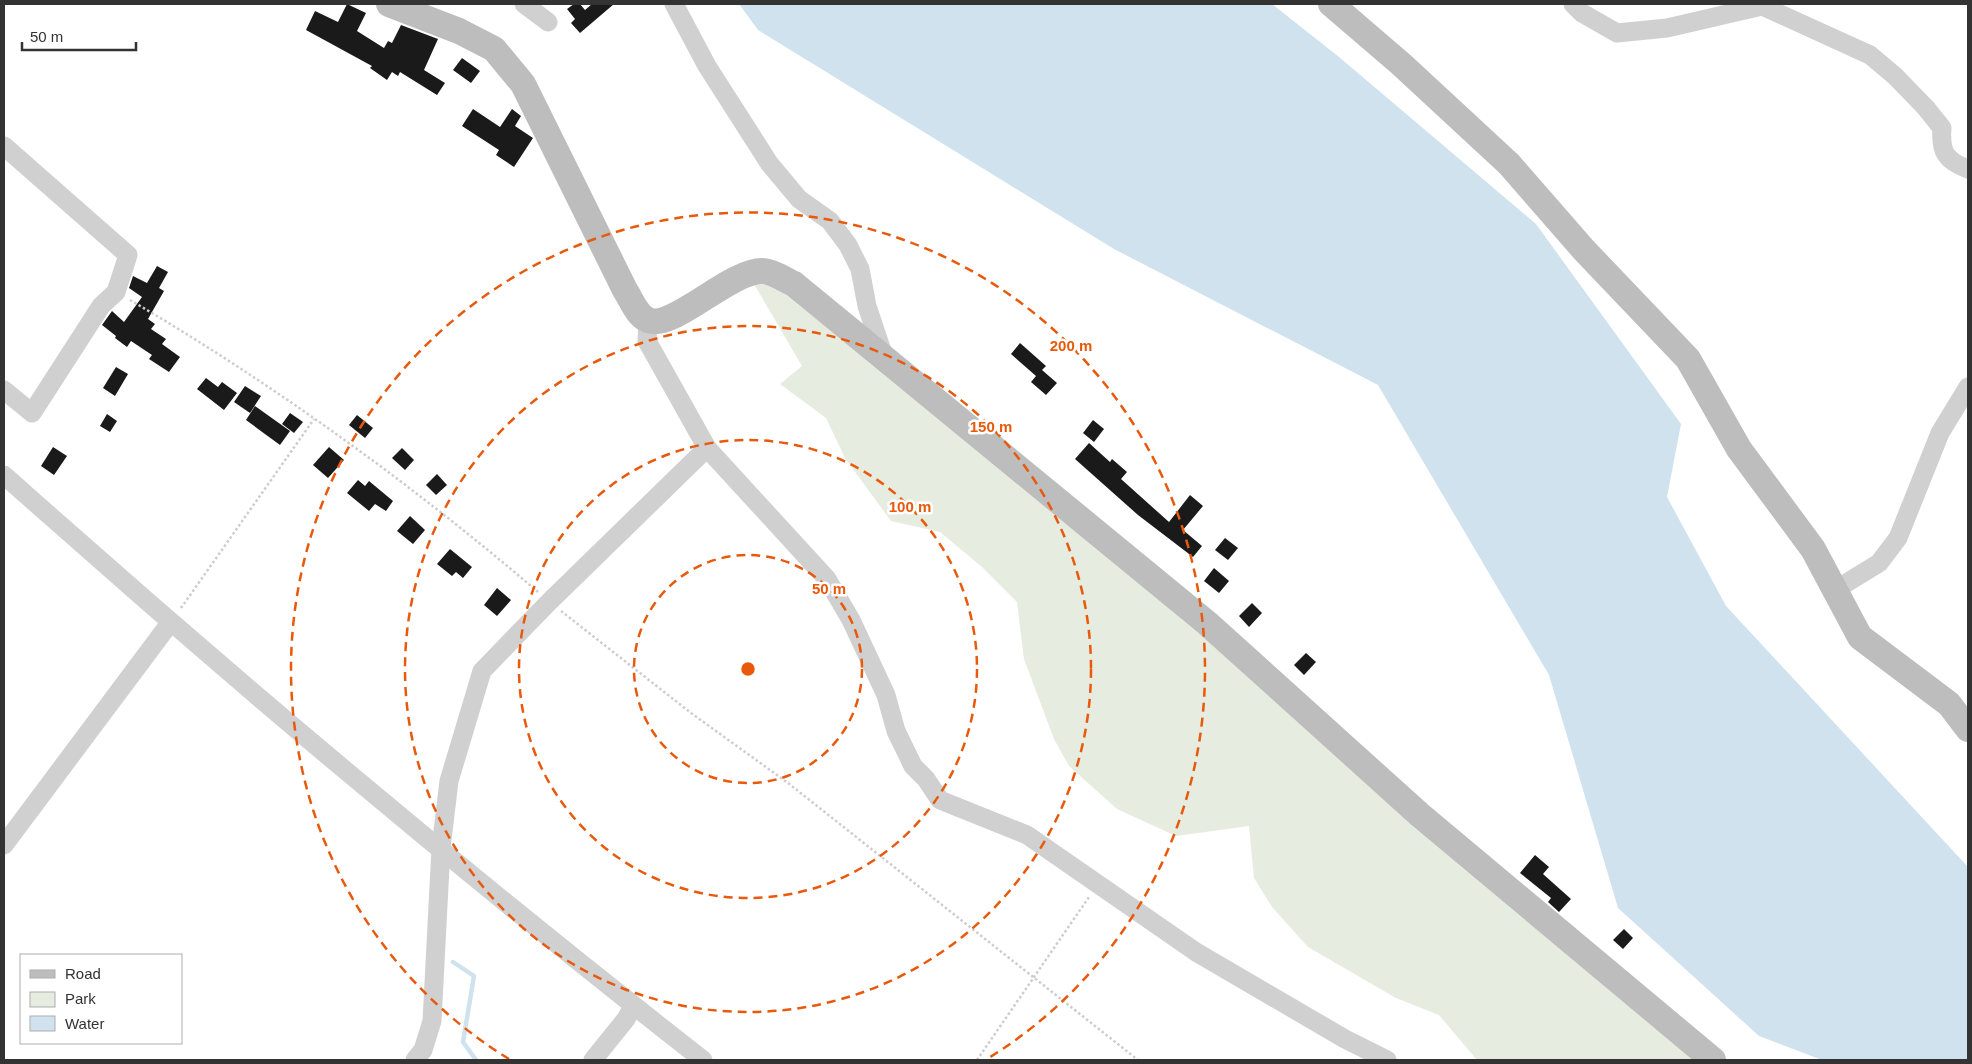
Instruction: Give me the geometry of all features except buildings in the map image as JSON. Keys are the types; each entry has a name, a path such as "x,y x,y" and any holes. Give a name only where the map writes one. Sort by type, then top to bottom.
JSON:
{"main road":[{"path":"389,4 459,31 494,49 523,84 625,290 640,314 648,321 659,321 674,316 742,274 763,271 794,284 1207,623 1420,815 1713,1060"},
{"path":"1331,4 1402,64 1509,164 1584,250 1688,359 1738,448 1813,549 1860,637 1949,704 1968,729"}],"street":[{"path":"524,4 548,22"},
{"path":"674,4 707,66 769,163 799,199 830,221 848,245 860,270 867,306 884,358"},
{"path":"1573,4 1582,14 1617,34 1667,28 1760,5 1870,55 1895,76 1942,128 1940,144 1952,163 1968,169"},
{"path":"4,146 128,255 116,292 101,306 32,413 4,390"},
{"path":"648,321 647,341 707,448 827,579 851,620 886,695 896,730 913,766 926,779 940,800 1027,835 1196,952 1345,1040 1387,1060"},
{"path":"1835,590 1879,562 1898,538 1940,433 1968,387"},
{"path":"415,1060 424,1050 432,1021 441,848 449,781 482,671 549,602 707,448"},
{"path":"4,475 170,623 633,1006 703,1060"},
{"path":"4,845 170,623"},
{"path":"593,1060 626,1019 633,1006"}],"path":[{"path":"116,292 154,314 314,419 479,542 549,602 691,712 788,783 1033,979 1138,1060"},
{"path":"170,623 314,419"},
{"path":"977,1060 1098,884"}],"green space":[{"path":"754,284 778,285 897,374 1699,1060 1477,1060 1439,1015 1396,998 1308,947 1272,907 1254,878 1249,826 1176,836 1117,809 1069,766 1054,739 1024,659 1017,602 982,567 940,532 891,521 845,458 826,418 780,384 802,366"}],"water":[{"path":"739,4 1272,4 1339,57 1536,224 1681,424 1667,497 1726,606 1968,867 1968,1060 1822,1060 1759,1036 1618,908 1549,675 1378,385 1114,249 758,30"}],"waterway":[{"path":"453,962 474,976 463,1042 476,1060"}]}
